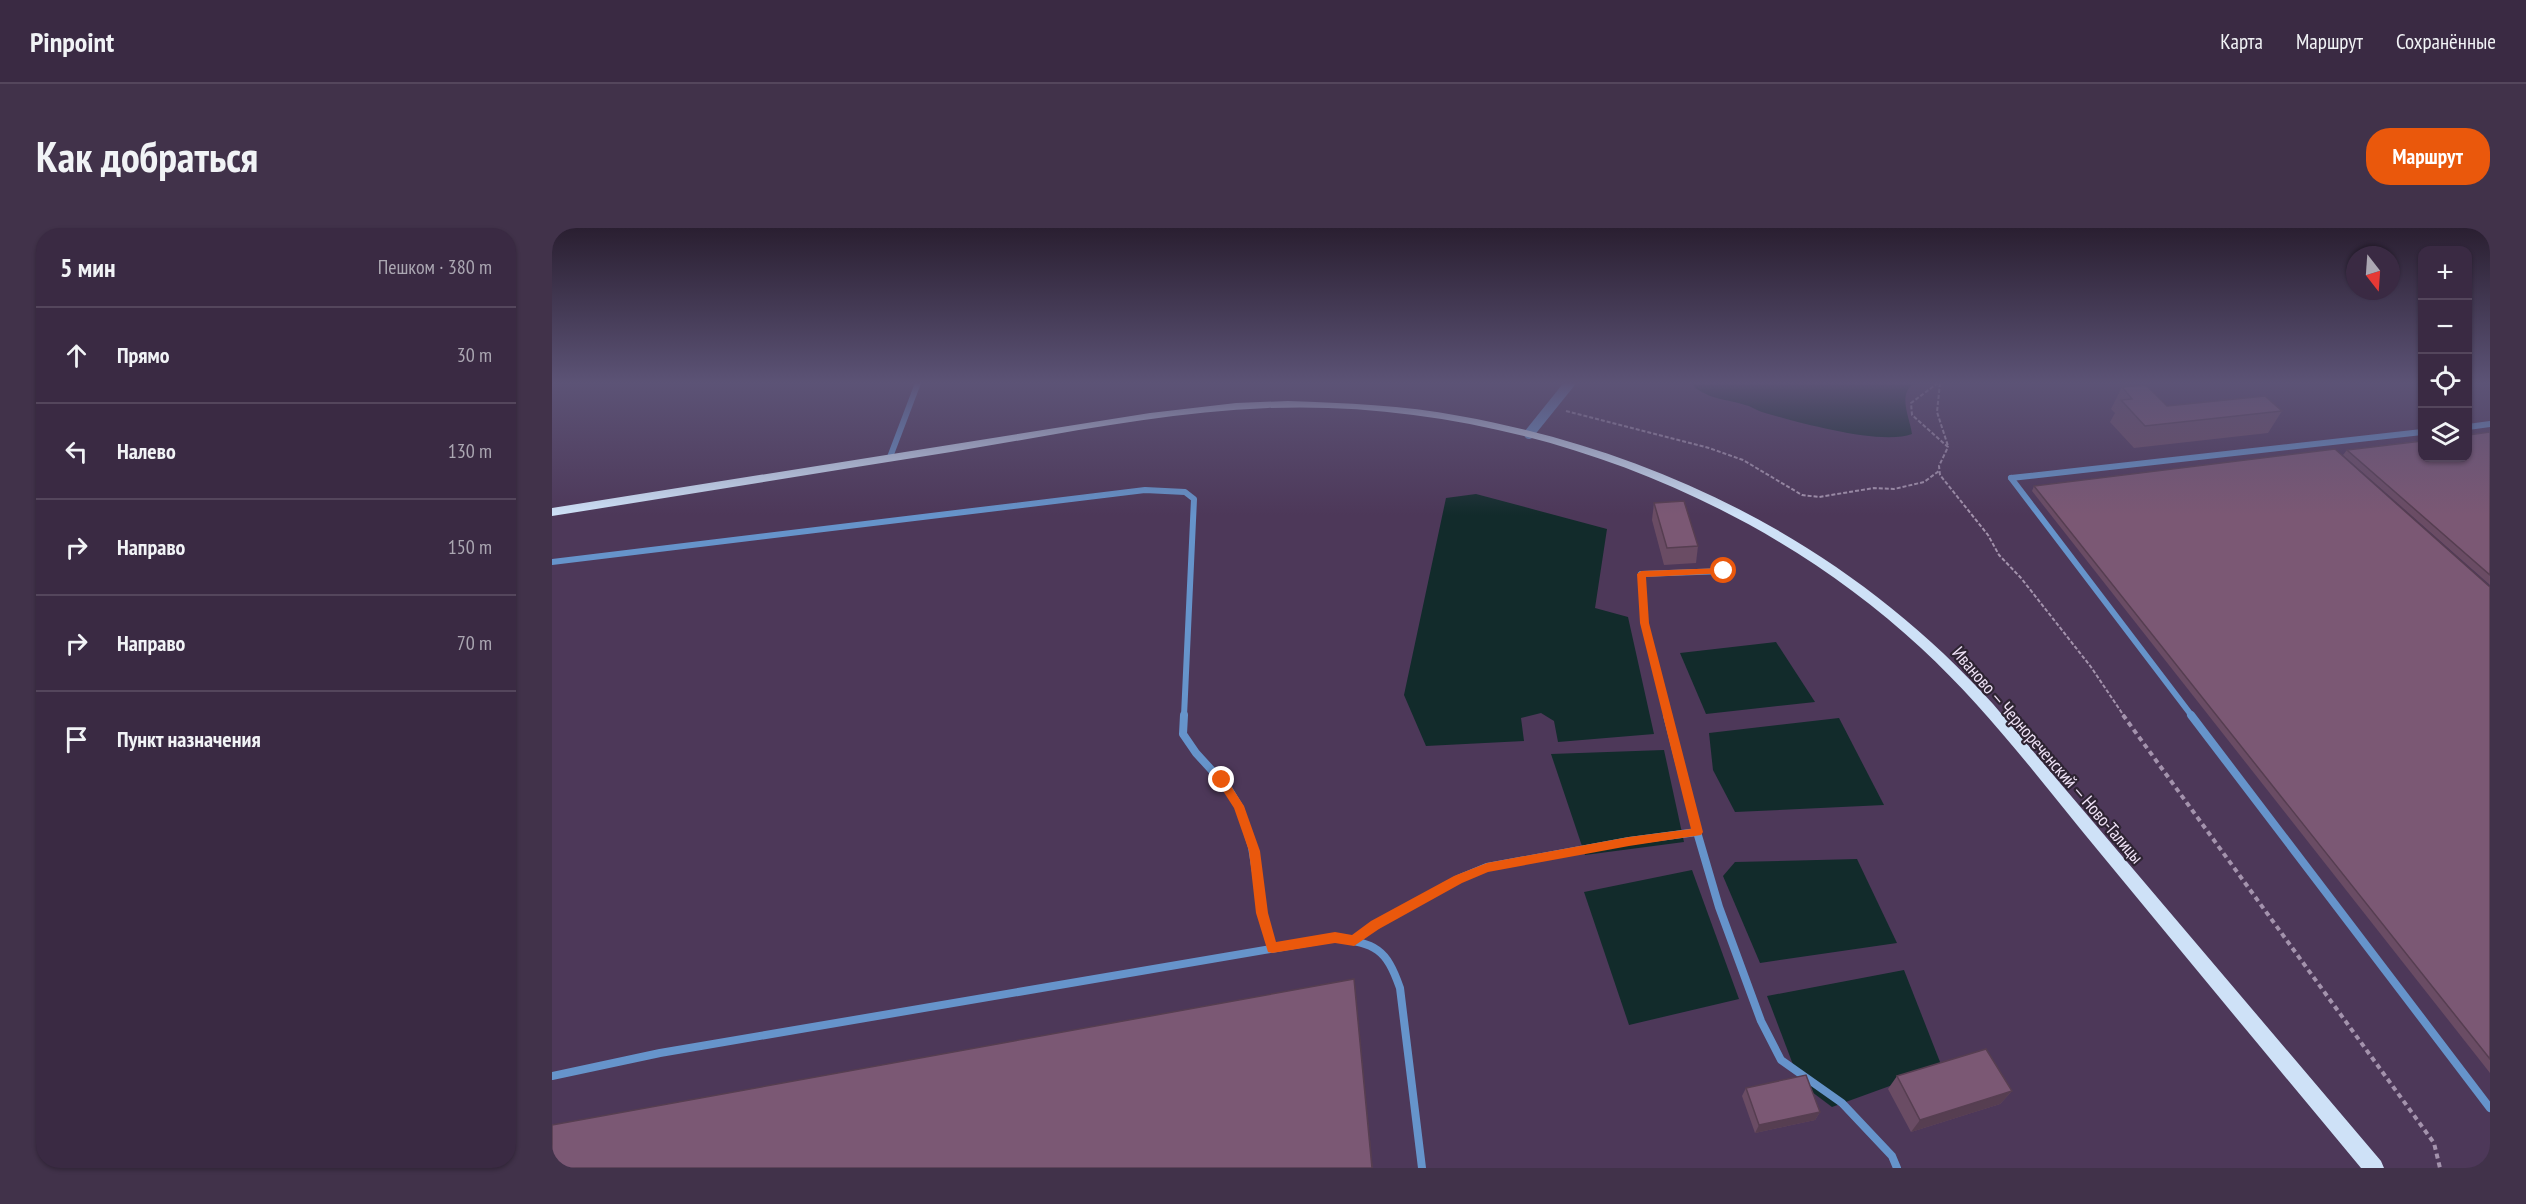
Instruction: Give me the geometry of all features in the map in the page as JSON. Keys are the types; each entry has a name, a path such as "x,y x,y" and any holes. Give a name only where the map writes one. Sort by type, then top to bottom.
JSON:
{"main road":[{"name":"Иваново — Чернореченский — Ново-Талицы","path":"552,512 1081,427"},
{"name":"Иваново — Чернореченский — Ново-Талицы","path":"1498,427 1529,434 1635,467 1743,516 1792,543 1837,573 1921,639 1975,693 2019,743 2374,1168"}],"street":[{"path":"1529,434 1535,427"}],"lane":[{"path":"890,457 901,427"},
{"path":"2418,432 2012,478 2490,1108"},
{"path":"552,562 1144,490 1185,492 1194,499 1184,734 1193,752 1222,780 1239,806 1254,851 1262,913 1272,948"},
{"path":"1724,571 1641,574 1644,623 1697,832 1719,907 1753,1000 1781,1060 1842,1103 1892,1156 1897,1168"},
{"path":"1354,941 1375,925 1458,879 1487,867 1629,841 1697,832"},
{"path":"552,1076 672,1050 1335,938 1372,944 1391,961 1400,988 1422,1168"}],"path":[{"path":"1630,427 1709,448 1743,460 1802,495 1819,497 1874,488 1894,489 1924,482 1939,471"},
{"path":"1925,427 1948,447"},
{"path":"1942,427 1948,447 1939,466 1940,476 1988,535 1999,555 2021,578 2091,667 2181,797 2433,1143 2440,1168"}],"shaded area":[{"path":"1816,427 1910,427 1912,434 1880,437"},
{"path":"1476,494 1607,529 1595,608 1628,617 1654,734 1558,742 1554,721 1541,713 1521,718 1524,741 1426,746 1404,695 1446,498"},
{"path":"1776,642 1815,702 1706,714 1680,653"},
{"path":"1839,718 1884,805 1735,812 1713,770 1709,733"},
{"path":"1664,750 1684,842 1585,855 1551,754"},
{"path":"1857,859 1897,943 1760,963 1723,876 1735,862"},
{"path":"1692,870 1739,999 1629,1025 1584,892"},
{"path":"1904,970 1942,1067 1832,1107 1800,1083 1767,996"}],"building":[{"path":"2490,432 2490,575 2347,450 2418,441 2418,462 2472,462 2472,434"},
{"path":"2335,449 2490,587 2490,1059 2034,486"},
{"path":"1684,501 1698,546 1667,548 1654,503"},
{"path":"1354,979 1372,1168 552,1168 552,1125"},
{"path":"1986,1049 2012,1091 1920,1120 1897,1076"},
{"path":"1806,1075 1820,1112 1759,1125 1746,1088"}],"route":[{"path":"1222,780 1239,806 1254,851 1262,913 1272,948 1335,938 1354,941 1375,925 1458,879 1487,867 1629,841 1697,832 1644,623 1641,574 1724,571"}]}
